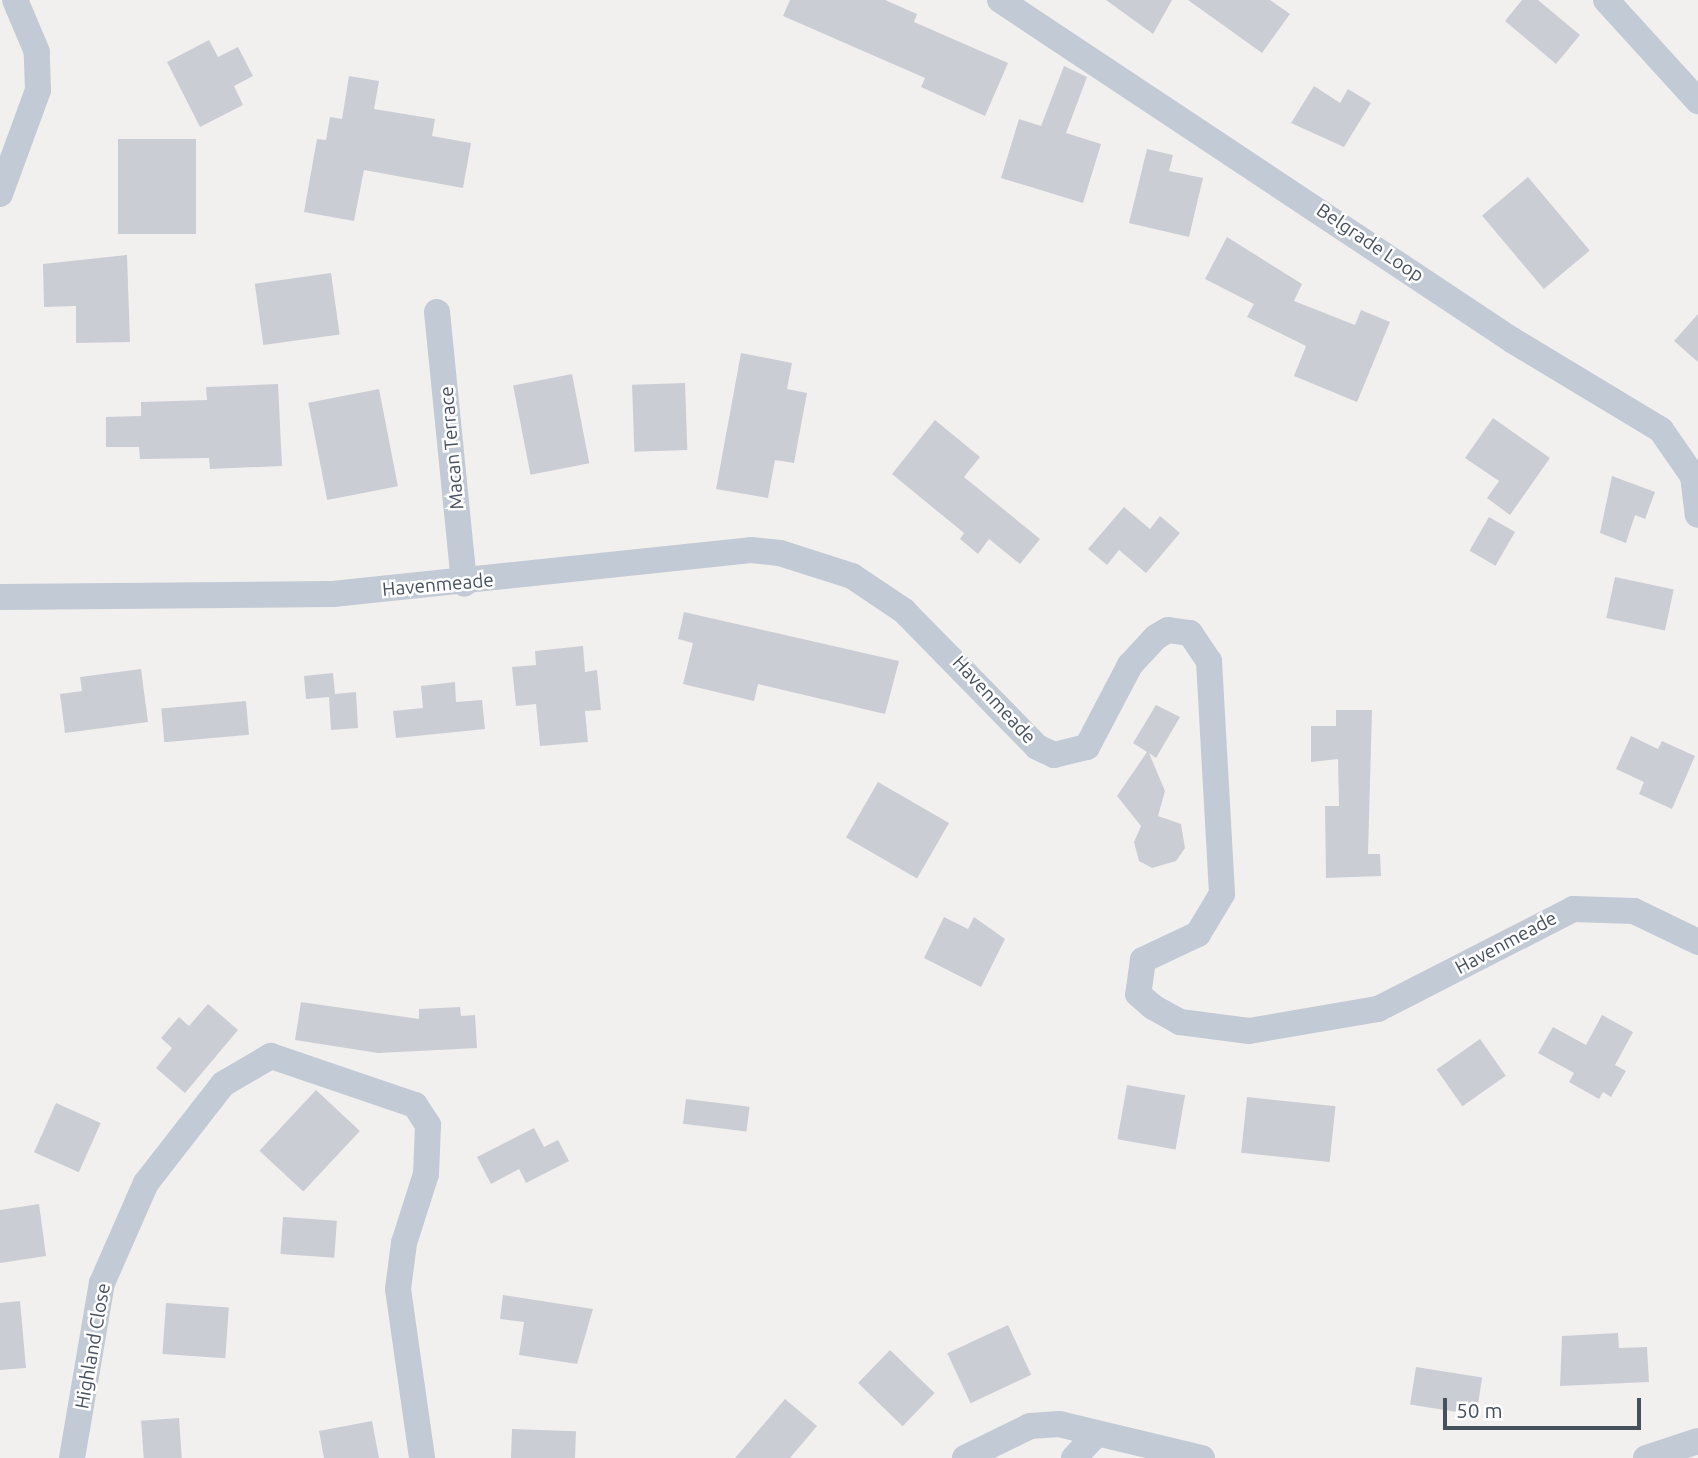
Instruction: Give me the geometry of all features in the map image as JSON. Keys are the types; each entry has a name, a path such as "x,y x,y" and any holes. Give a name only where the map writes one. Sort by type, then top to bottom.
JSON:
{"street":[{"path":"0,194 38,90 37,52 15,0"},
{"name":"Belgrade Loop","path":"1000,0 1512,340 1661,430 1693,476 1698,515"},
{"path":"1606,0 1698,101"},
{"name":"Macan Terrace","path":"437,312 464,584"},
{"name":"Havenmeade","path":"0,597 199,599 464,584 751,550 825,564 904,611 1037,747 1054,755 1087,747 1130,665 1156,637 1168,630 1190,633 1209,661 1222,894 1198,934 1157,950 1137,975 1138,994 1180,1022 1250,1031 1377,1009 1573,909 1634,911 1698,942"},
{"name":"Highland Close","path":"72,1458 102,1283 146,1183 223,1084 271,1056 415,1105 428,1125 426,1174 404,1243 398,1289 422,1458"},
{"path":"965,1458 1030,1426 1059,1424 1202,1458"},
{"path":"1074,1458 1096,1434"},
{"path":"1646,1458 1698,1441"}],"building":[{"path":"790,0 885,0 917,14 914,22 1008,63 985,116 921,87 925,78 783,16"},
{"path":"1106,0 1172,0 1153,34"},
{"path":"1188,0 1270,0 1290,14 1262,53"},
{"path":"1522,0 1538,0 1580,35 1556,64 1505,21"},
{"path":"209,40 218,57 238,47 253,76 234,86 243,105 200,127 167,62"},
{"path":"1064,66 1087,77 1066,133 1101,144 1083,203 1001,178 1019,119 1041,126"},
{"path":"349,76 379,81 374,109 435,119 432,136 471,143 463,188 364,170 354,221 304,212 317,139 326,140 330,117 342,119"},
{"path":"1314,86 1340,103 1348,89 1371,103 1344,147 1291,123"},
{"path":"118,139 196,139 196,234 118,234"},
{"path":"1147,149 1173,155 1169,171 1203,178 1189,237 1129,223"},
{"path":"1528,177 1590,251 1544,289 1482,216"},
{"path":"1227,237 1302,284 1294,301 1355,325 1361,310 1390,322 1357,402 1294,376 1306,346 1247,317 1254,304 1205,279"},
{"path":"127,255 130,342 76,343 76,306 44,307 43,264"},
{"path":"331,273 340,334 263,345 255,284"},
{"path":"1698,314 1698,362 1674,341"},
{"path":"741,353 792,363 787,389 807,393 794,463 775,460 768,498 716,489"},
{"path":"572,374 589,463 530,475 513,385"},
{"path":"685,383 687,450 634,452 632,385"},
{"path":"278,384 282,466 210,469 209,458 140,459 139,447 106,447 106,417 141,416 141,402 207,400 206,387"},
{"path":"379,389 398,486 327,500 308,403"},
{"path":"1493,418 1550,458 1510,515 1487,498 1499,481 1465,458"},
{"path":"935,420 980,457 964,477 1040,539 1020,564 989,539 978,554 960,539 964,533 892,474"},
{"path":"1612,476 1655,492 1645,519 1635,515 1626,543 1600,533"},
{"path":"1124,507 1150,529 1160,516 1180,533 1146,573 1119,550 1107,565 1088,549"},
{"path":"1489,517 1515,532 1495,566 1470,551"},
{"path":"1615,577 1674,589 1665,631 1606,618"},
{"path":"684,612 899,661 885,714 758,684 754,701 683,684 693,643 678,639"},
{"path":"583,646 585,672 597,670 601,710 585,711 588,742 540,746 536,704 516,706 512,667 536,665 535,651"},
{"path":"141,669 148,722 65,733 60,694 82,691 80,677"},
{"path":"333,673 335,694 356,692 358,728 331,730 329,697 306,699 304,676"},
{"path":"455,682 456,702 482,700 485,729 396,738 393,711 423,708 421,686"},
{"path":"246,701 249,735 164,742 161,708"},
{"path":"1156,705 1180,717 1156,758 1149,753 1165,791 1158,816 1181,824 1185,848 1176,861 1152,868 1139,861 1134,842 1141,826 1117,796 1147,752 1133,743"},
{"path":"1336,710 1372,710 1368,854 1380,854 1381,876 1326,878 1325,806 1339,806 1338,759 1311,762 1311,726 1336,726"},
{"path":"1631,736 1658,749 1662,741 1695,756 1672,809 1639,794 1644,782 1616,769"},
{"path":"878,782 949,823 917,878 846,837"},
{"path":"944,917 968,929 974,917 1005,939 981,987 924,958"},
{"path":"301,1002 419,1019 419,1009 460,1007 461,1016 475,1015 477,1048 378,1053 295,1040"},
{"path":"208,1004 238,1030 185,1093 156,1068 172,1048 161,1038 179,1017 189,1026"},
{"path":"1602,1015 1633,1032 1615,1065 1626,1071 1611,1097 1603,1092 1599,1099 1569,1082 1574,1073 1538,1053 1553,1027 1586,1045"},
{"path":"1480,1039 1506,1076 1462,1106 1437,1069"},
{"path":"1127,1085 1185,1095 1176,1149 1117,1139"},
{"path":"316,1090 360,1131 303,1192 259,1151"},
{"path":"1247,1097 1336,1106 1330,1162 1241,1153"},
{"path":"686,1099 750,1107 746,1132 683,1124"},
{"path":"56,1103 101,1123 79,1172 34,1152"},
{"path":"534,1128 544,1147 558,1140 569,1161 526,1183 519,1169 491,1184 477,1157"},
{"path":"39,1204 46,1256 0,1263 0,1210"},
{"path":"283,1217 337,1221 334,1258 280,1254"},
{"path":"503,1295 593,1309 577,1364 519,1355 524,1322 500,1319"},
{"path":"20,1301 26,1368 0,1370 0,1303"},
{"path":"166,1303 229,1307 225,1358 162,1354"},
{"path":"1008,1325 1031,1375 971,1403 947,1353"},
{"path":"1618,1333 1619,1348 1647,1347 1649,1382 1560,1386 1562,1336"},
{"path":"890,1350 935,1393 903,1426 858,1383"},
{"path":"1416,1367 1482,1377 1476,1415 1410,1405"},
{"path":"785,1399 817,1426 790,1458 735,1458"},
{"path":"179,1418 182,1458 144,1458 141,1421"},
{"path":"372,1421 379,1458 324,1458 319,1431"},
{"path":"512,1429 576,1431 575,1458 511,1458"}]}
